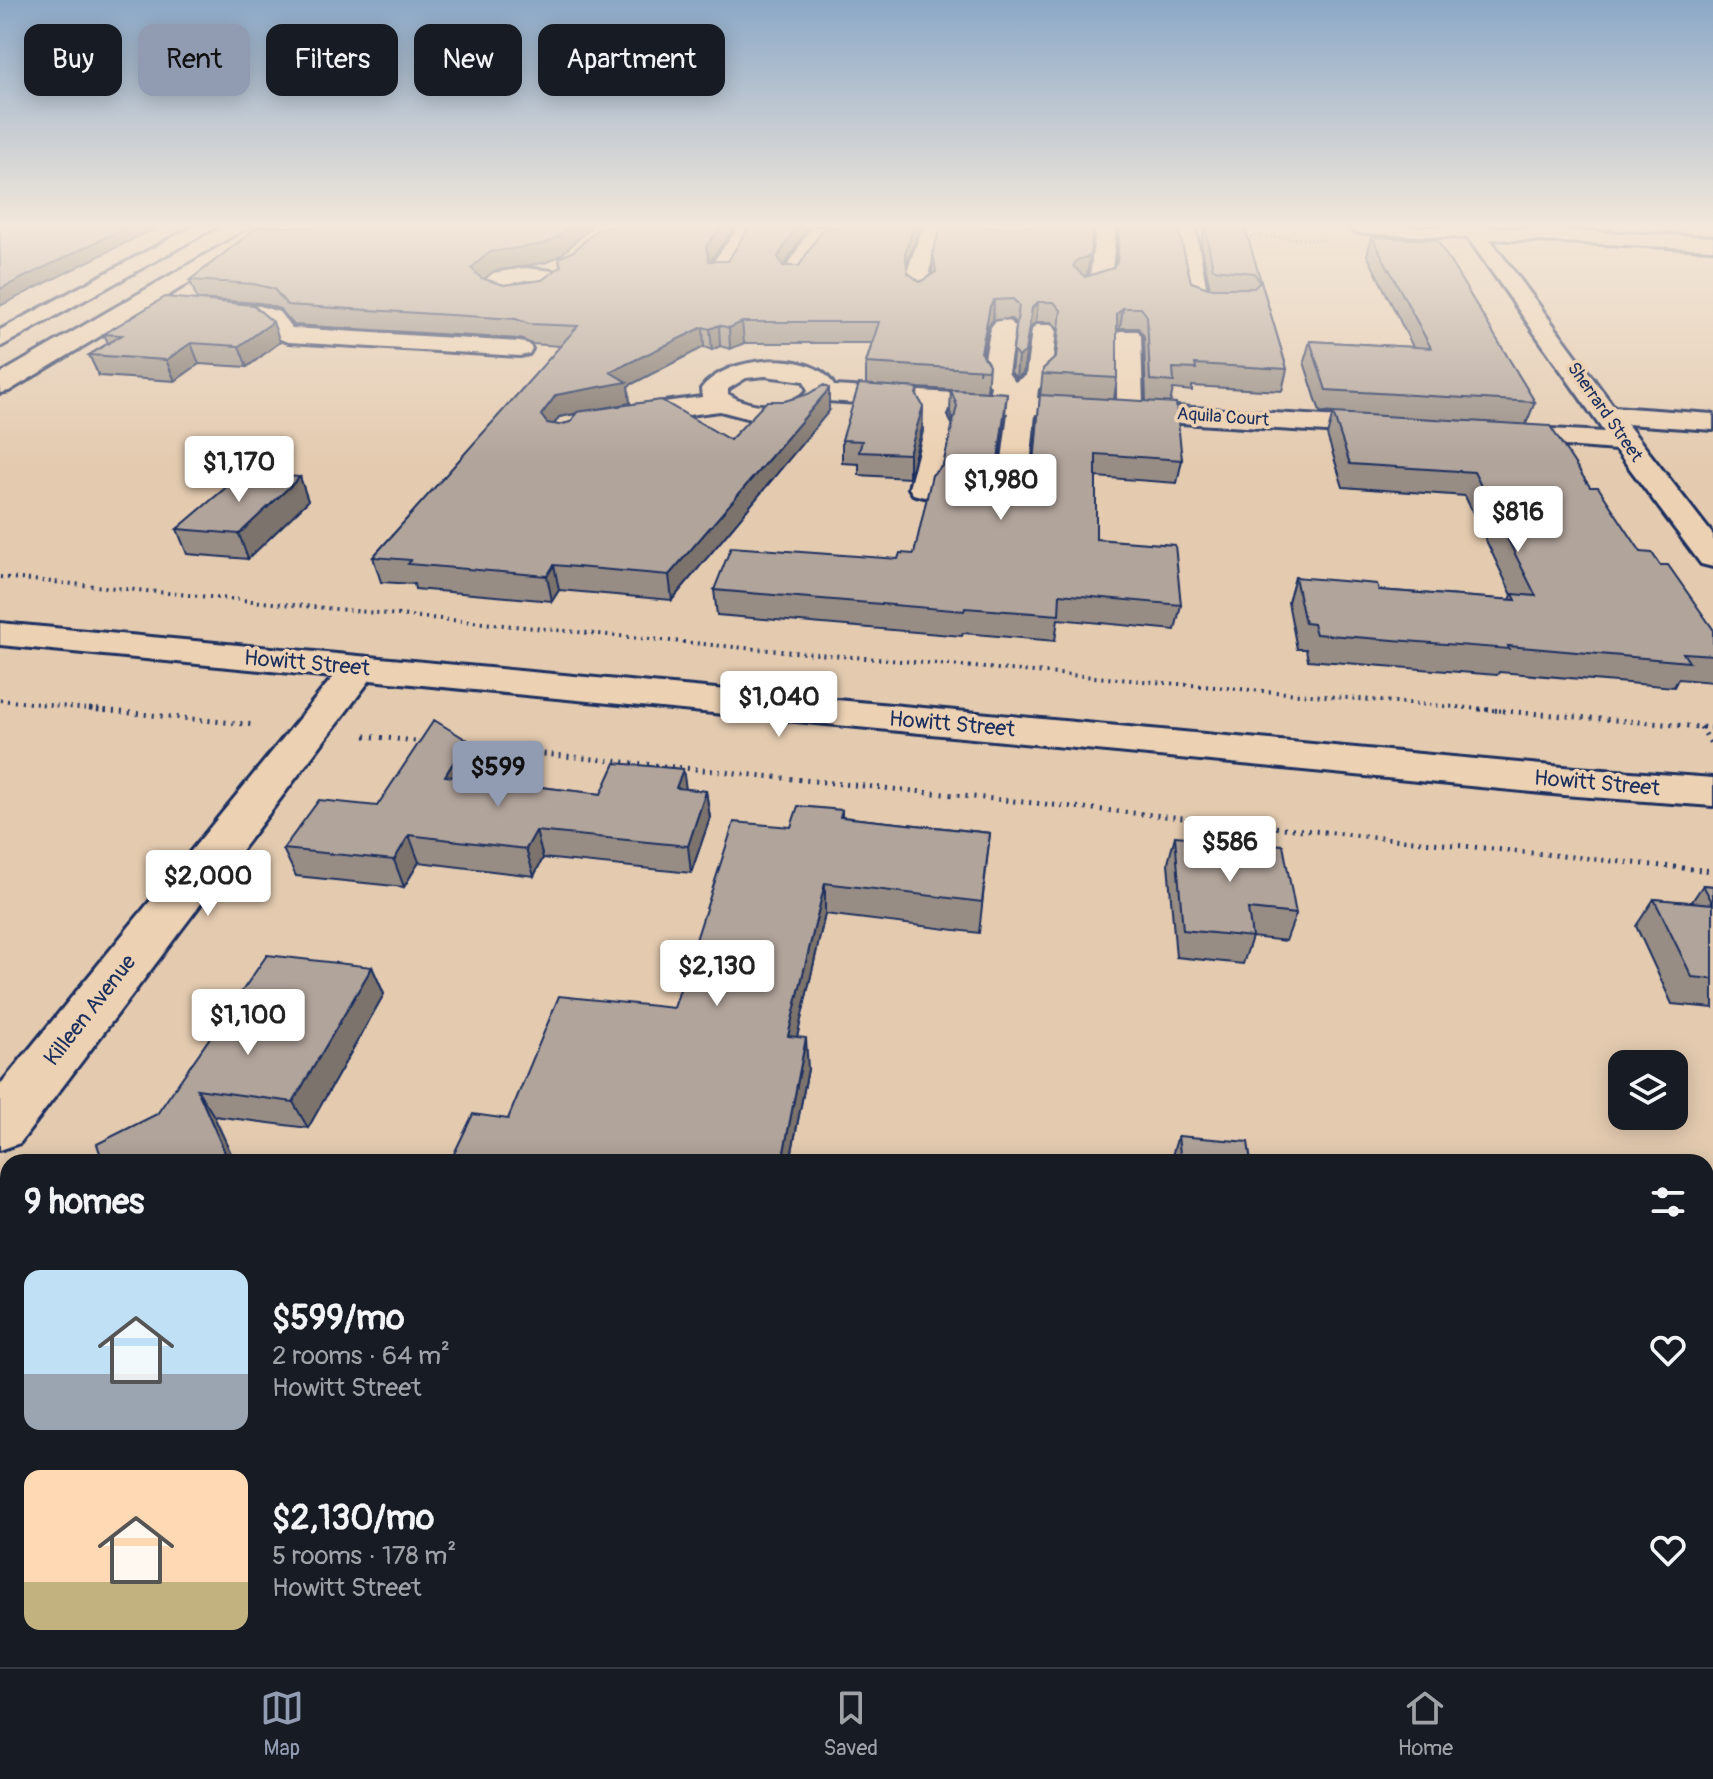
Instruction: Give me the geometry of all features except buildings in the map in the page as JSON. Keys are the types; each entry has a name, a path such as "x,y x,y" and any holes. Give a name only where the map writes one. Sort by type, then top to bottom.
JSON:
{"street":[{"path":"0,340 66,305"},
{"path":"0,385 135,305 263,314 273,318 281,332 289,335 520,349"},
{"name":"Sherrard Street","path":"1527,305 1625,442 1713,557"},
{"path":"15,306 58,309"},
{"path":"1003,327 995,374 1004,385 1012,404 1012,498"},
{"path":"1012,404 1025,386 1038,378 1044,330"},
{"path":"1129,336 1130,411"},
{"path":"722,403 714,393 718,382 734,374 757,369 806,373 821,384 821,393"},
{"name":"Aquila Court","path":"594,421 722,403 746,410 778,411 807,404 821,393 1422,430"},
{"path":"924,488 939,428 932,415 937,400"},
{"path":"1607,415 1713,422"},
{"path":"1469,432 1625,442"},
{"name":"Howitt Street","path":"0,634 1548,780 1713,792"},
{"name":"Killeen Avenue","path":"0,1126 360,668"}],"path":[{"path":"0,577 745,648 1713,728"},
{"path":"0,700 437,743"},
{"path":"1701,727 1713,747"},
{"path":"452,745 1713,871"}]}
